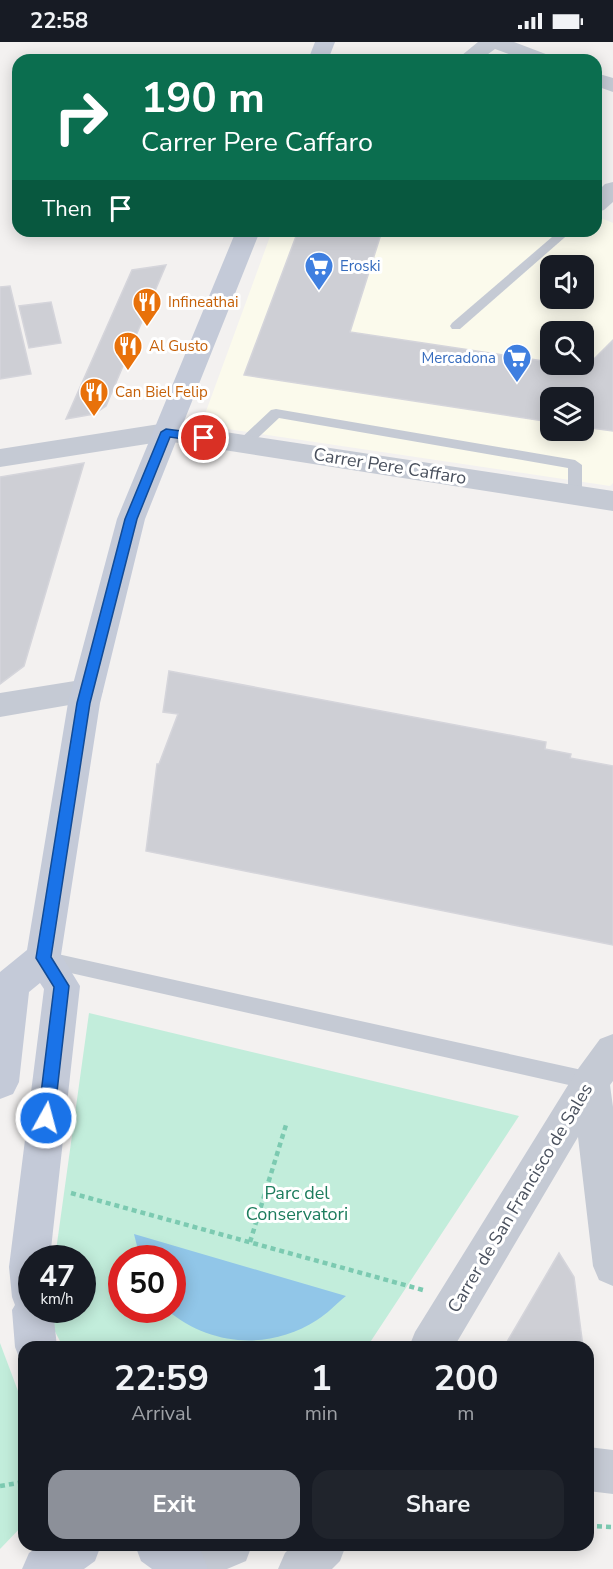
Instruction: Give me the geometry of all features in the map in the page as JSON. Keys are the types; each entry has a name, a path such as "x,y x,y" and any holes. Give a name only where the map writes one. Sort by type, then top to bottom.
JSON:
{"main road":[{"path":"0,1082 3,1022 12,984 43,958 87,691 131,519 246,237"},
{"path":"31,1245 62,986 43,958"},
{"path":"34,1323 36,1341"},
{"path":"45,1569 70,1551"}],"street":[{"path":"474,54 491,42"},
{"path":"495,42 528,54"},
{"name":"Carrer Pere Caffaro","path":"0,458 166,432 613,501"},
{"path":"0,705 87,691"},
{"path":"602,1066 613,1266"},
{"name":"Carrer de San Francisco de Sales","path":"434,1341 602,1066"},
{"path":"594,1470 613,1474"},
{"path":"594,1476 613,1474"},
{"path":"176,1560 208,1551"},
{"path":"301,1569 318,1551"}],"lane":[{"path":"456,326 559,237"},
{"path":"43,958 602,1066"}],"path":[{"path":"250,1242 286,1125"},
{"path":"38,1184 458,1300"},
{"path":"0,1486 18,1483"},
{"path":"594,1526 613,1527"}],"shaded area":[{"path":"602,218 613,223 613,483 610,486 201,425 270,237 602,237"}],"green space":[{"name":"Parc del Conservatori","path":"89,1013 519,1116 371,1341 60,1341 51,1323 96,1323 96,1245 57,1245"},
{"path":"0,1343 18,1391 18,1530 0,1549"}],"water":[{"path":"134,1234 172,1245 137,1245"},
{"path":"186,1249 346,1296 317,1320 279,1337 240,1340 202,1331 186,1323"}],"building":[{"name":"Eroski","path":"296,237 380,237 350,332 540,360 540,375 594,375 594,359 613,340 613,431 594,428 594,387 540,387 540,420 244,375"},
{"path":"166,265 106,406 94,414 66,419 132,270"},
{"path":"10,286 31,374 0,379 0,287"},
{"path":"51,302 61,343 29,348 19,306"},
{"path":"84,463 24,666 0,684 0,477"},
{"path":"169,671 546,742 545,749 571,754 570,758 613,766 613,945 146,851 157,764 159,764 178,714 163,712"},
{"path":"559,1253 574,1277 582,1341 508,1341"}],"place":[{"name":"Eroski","path":"319,292"},
{"name":"Infineathai","path":"147,328"},
{"name":"Al Gusto","path":"128,372"},
{"name":"Mercadona","path":"517,384"},
{"name":"Can Biel Felip","path":"94,418"}],"route":[{"path":"46,1118 62,986 43,958 84,703 131,519 166,432 204,438"}]}
